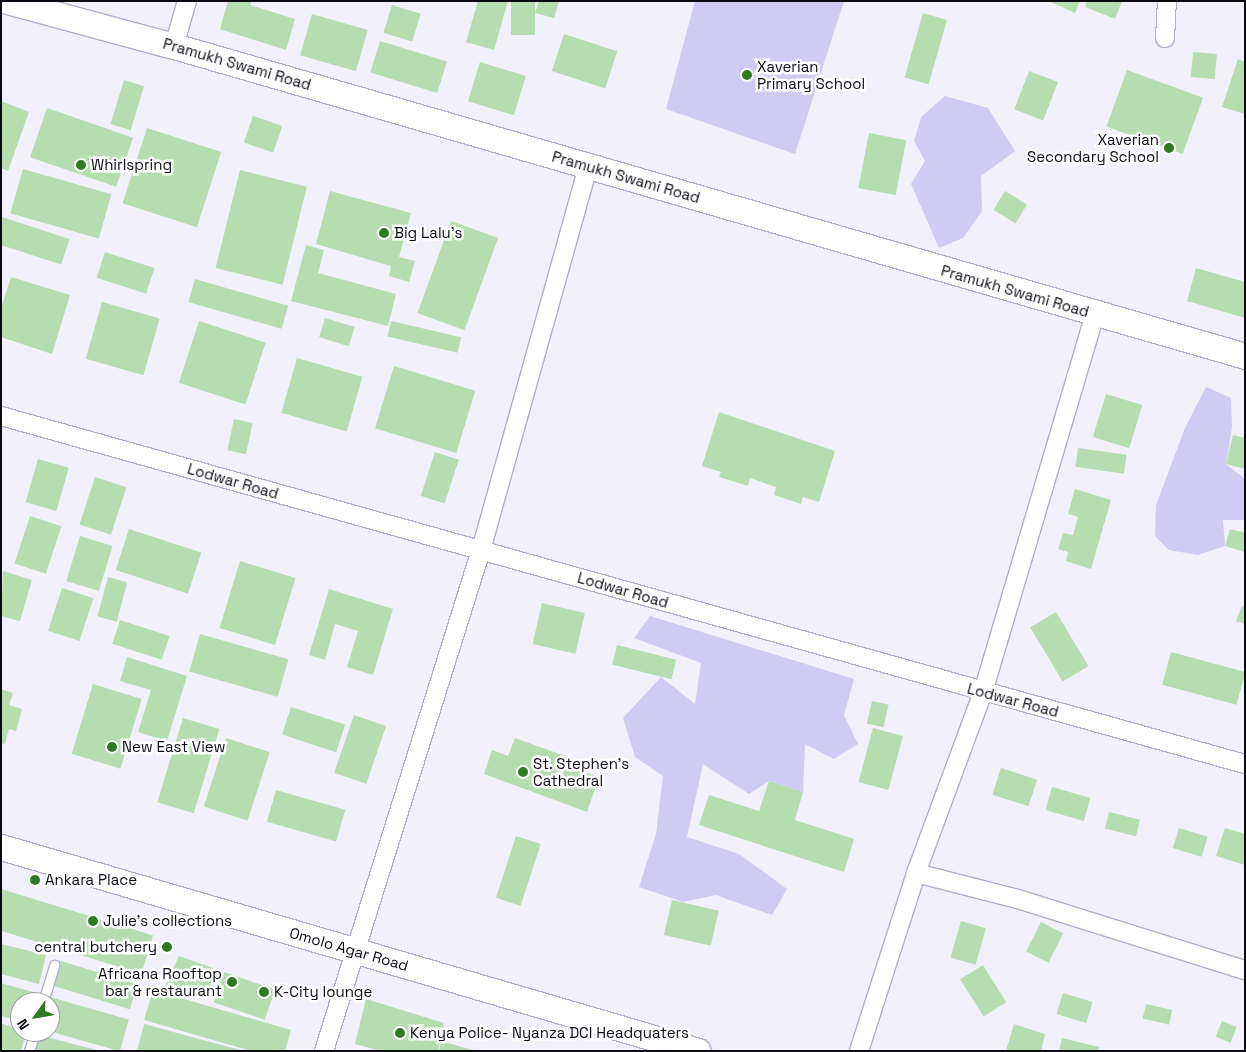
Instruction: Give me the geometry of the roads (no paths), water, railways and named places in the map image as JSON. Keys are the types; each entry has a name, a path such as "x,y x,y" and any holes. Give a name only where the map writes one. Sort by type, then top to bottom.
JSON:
{"main road":[{"name":"Pramukh Swami Road","path":"7,1 174,46 1245,356"},
{"name":"Omolo Agar Road","path":"1,847 698,1051"}],"street":[{"path":"174,46 187,1"},
{"path":"1166,38 1167,1"},
{"path":"324,1051 354,950 481,550 588,166"},
{"path":"859,1051 916,873 983,692 1095,314"},
{"name":"Lodwar Road","path":"1,416 1245,764"},
{"path":"916,873 1018,899 1245,970"}],"lane":[{"path":"46,992 54,965"}],"place":[{"name":"Xaverian Primary School","path":"747,75"},
{"name":"Xaverian Secondary School","path":"1169,148"},
{"name":"Whirlspring","path":"81,165"},
{"name":"Big Lalu's","path":"384,233"},
{"name":"New East View","path":"112,747"},
{"name":"St. Stephen's Cathedral","path":"523,772"},
{"name":"Ankara Place","path":"35,880"},
{"name":"Julie's collections","path":"93,921"},
{"name":"central butchery","path":"167,947"},
{"name":"Africana Rooftop bar & restaurant","path":"232,982"},
{"name":"K-City lounge","path":"264,992"},
{"name":"Kenya Police- Nyanza DCI Headquaters","path":"400,1033"}]}
